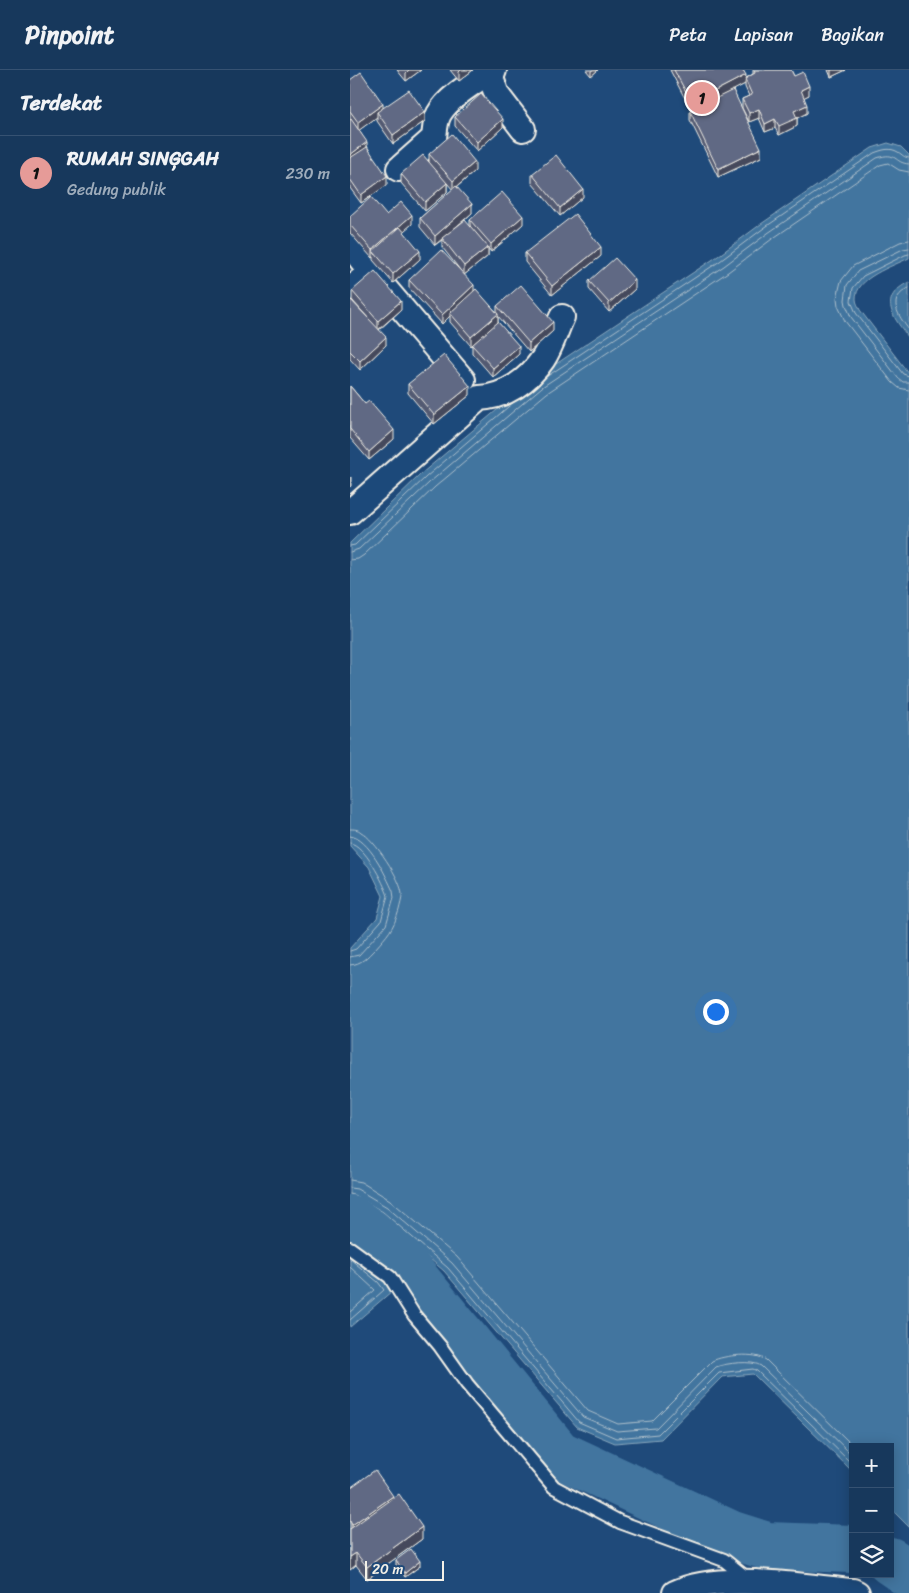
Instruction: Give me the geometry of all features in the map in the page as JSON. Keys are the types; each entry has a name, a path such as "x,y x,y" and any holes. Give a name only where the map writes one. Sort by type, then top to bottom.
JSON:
{"street":[{"path":"493,70 491,78 497,94 523,129"},
{"path":"399,169 434,138 439,114 456,95 493,70"},
{"path":"350,245 479,398"},
{"path":"350,289 371,272"},
{"path":"350,512 479,398 500,395 517,386 543,358 562,317"},
{"path":"675,1593 707,1584 751,1582 853,1591 856,1593"}],"lane":[{"path":"350,1248 390,1277 414,1315 440,1346 467,1384 554,1487 620,1522 724,1560 751,1582"}],"water":[{"path":"888,143 901,147 909,155 909,258 868,279 857,292 856,299 860,310 909,374 909,1527 894,1512 894,1443 849,1443 849,1468 753,1374 722,1377 661,1439 615,1443 577,1427 444,1271 380,1216 350,1198 350,948 377,918 383,896 369,867 350,846 350,543 422,473 535,378 718,256 761,224 872,148"},
{"path":"909,282 909,338 894,315 891,301 899,288"},
{"path":"350,1253 381,1278 392,1291 350,1327"}],"building":[{"path":"674,70 743,70 746,75 692,103"},
{"path":"754,70 791,70 794,76 803,72 809,86 801,90 807,105 794,111 797,118 779,126 775,119 765,124 759,109 749,113 742,99 752,95 745,79 755,73"},
{"path":"361,72 383,104 358,122 350,111 350,80"},
{"path":"409,90 425,112 393,135 377,112"},
{"path":"733,90 761,148 718,169 690,111"},
{"path":"481,94 503,119 477,142 455,117"},
{"path":"350,120 367,142 350,155"},
{"path":"452,134 475,162 453,181 429,154"},
{"path":"367,147 387,176 361,195 350,179 350,158"},
{"path":"423,155 447,183 425,202 401,174"},
{"path":"556,155 583,189 560,208 532,174"},
{"path":"456,186 472,204 435,236 420,218"},
{"path":"502,192 523,216 491,244 470,220"},
{"path":"371,197 386,215 401,202 412,215 372,250 350,225 350,216"},
{"path":"575,214 601,247 552,286 525,253"},
{"path":"465,220 488,247 464,266 442,238"},
{"path":"400,227 420,251 393,274 373,251"},
{"path":"441,250 474,285 442,315 409,280"},
{"path":"615,258 635,280 609,303 589,281"},
{"path":"375,271 401,301 378,321 352,291"},
{"path":"521,285 553,322 529,343 497,306"},
{"path":"476,289 498,314 471,337 450,313"},
{"path":"350,299 386,337 360,361 350,351"},
{"path":"498,322 519,346 493,368 472,345"},
{"path":"444,355 470,386 434,415 408,384"},
{"path":"350,386 365,404 369,401 394,430 369,452 350,429"},
{"path":"375,1470 393,1496 352,1525 350,1521 350,1488"},
{"path":"399,1494 422,1527 367,1567 356,1553 350,1557 350,1529"},
{"path":"411,1549 420,1561 405,1573 396,1560"}],"waterway":[{"path":"350,1219 369,1232 403,1264 558,1454 732,1535 767,1546 849,1549"},
{"path":"894,1564 909,1574"}],"place":[{"name":"RUMAH SINĢGAH","path":"702,98"}]}
